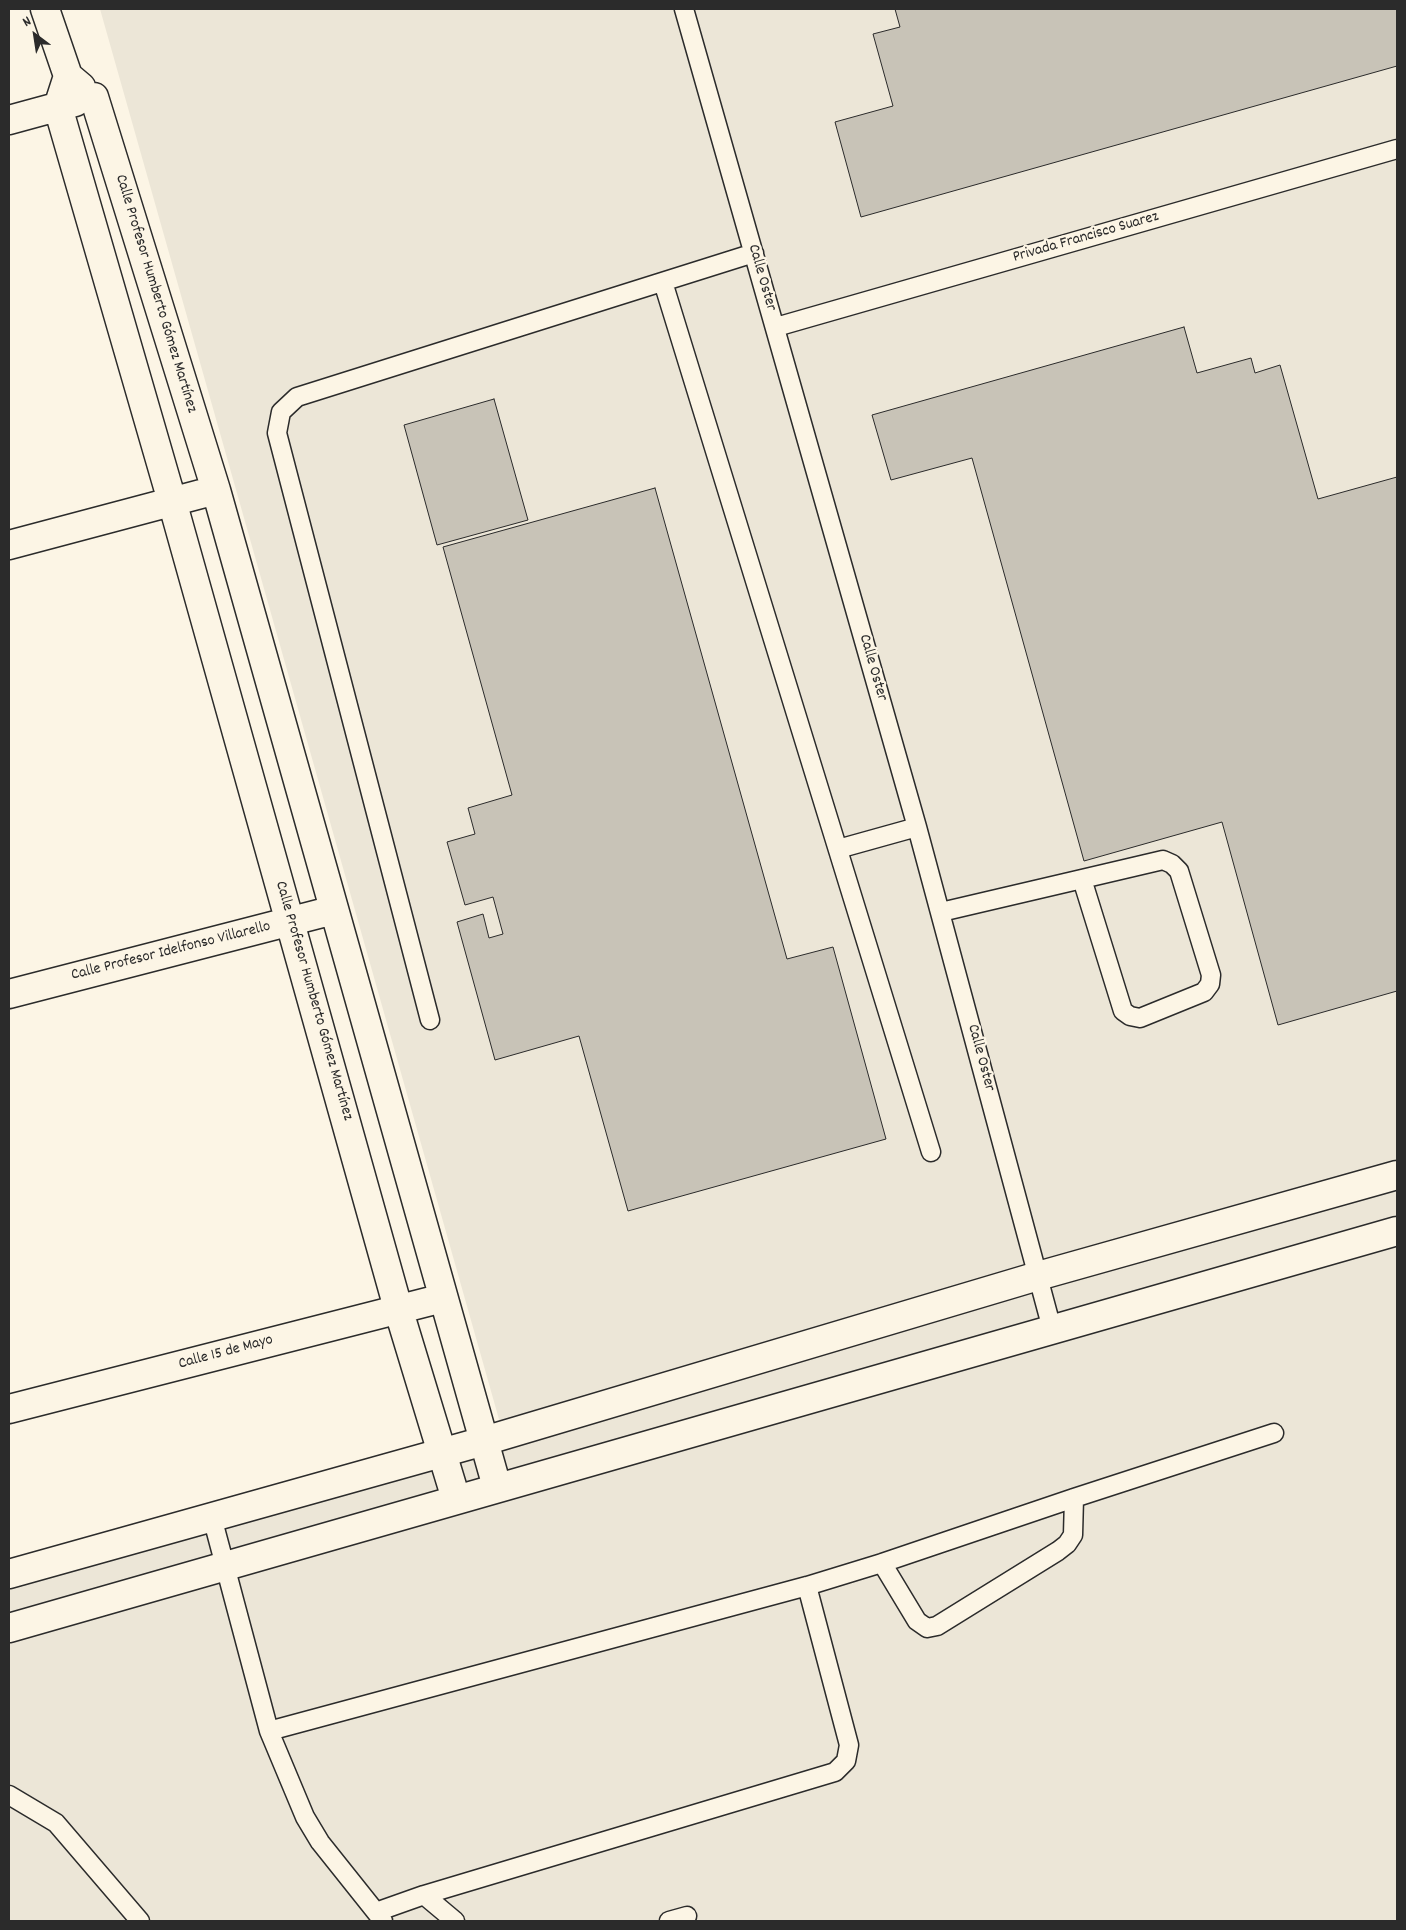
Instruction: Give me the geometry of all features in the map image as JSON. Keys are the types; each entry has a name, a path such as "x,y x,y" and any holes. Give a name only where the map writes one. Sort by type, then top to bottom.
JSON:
{"street":[{"path":"45,9 68,76 94,97"},
{"path":"58,107 68,76"},
{"path":"9,120 94,97"},
{"name":"Calle Profesor Humberto Gómez Martínez","path":"94,97 216,490 498,1487"},
{"name":"Calle Profesor Humberto Gómez Martínez","path":"58,107 291,921 398,1308 456,1499"},
{"path":"9,545 216,490"},
{"name":"Calle Profesor Idelfonso Villarello","path":"9,994 334,910"},
{"path":"9,1574 484,1441 1038,1276 1397,1175"},
{"path":"9,1628 1397,1232"},
{"name":"Calle 15 de Mayo","path":"9,1409 443,1298"}],"lane":[{"name":"Calle Oster","path":"684,9 941,912 1052,1329"},
{"name":"Privada Francisco Suarez","path":"776,327 1397,149"},
{"path":"430,1020 277,433 281,412 297,396 754,253"},
{"path":"663,282 931,1152"},
{"path":"838,849 917,827"},
{"path":"941,912 1163,860 1172,864 1179,871 1211,975 1210,984 1204,992 1140,1018 1130,1016 1123,1011 1082,879"},
{"path":"269,1732 807,1586 1274,1433"},
{"path":"882,1563 917,1622 927,1628 937,1626 1067,1544 1073,1535 1074,1498"},
{"path":"212,1517 269,1732 304,1817 320,1842 380,1917 424,1895 835,1772 846,1761 849,1745 807,1586"},
{"path":"9,1795 56,1823 140,1921"},
{"path":"424,1895 454,1921"},
{"path":"669,1921 687,1916"}],"shaded area":[{"path":"100,9 1397,9 1397,1921 9,1921 9,1586 506,1444"}],"building":[{"path":"895,9 1397,9 1397,66 861,217 835,122 893,106 873,34 900,27"},
{"path":"1184,327 1197,373 1251,358 1255,373 1280,365 1318,499 1397,477 1397,991 1278,1025 1222,822 1084,861 972,458 891,480 872,415"},
{"path":"494,399 528,520 437,545 404,425"},
{"path":"655,488 787,959 833,947 886,1139 628,1211 579,1036 495,1060 457,922 483,914 489,938 503,934 493,897 465,905 447,842 475,834 468,808 512,795 443,547"}]}
